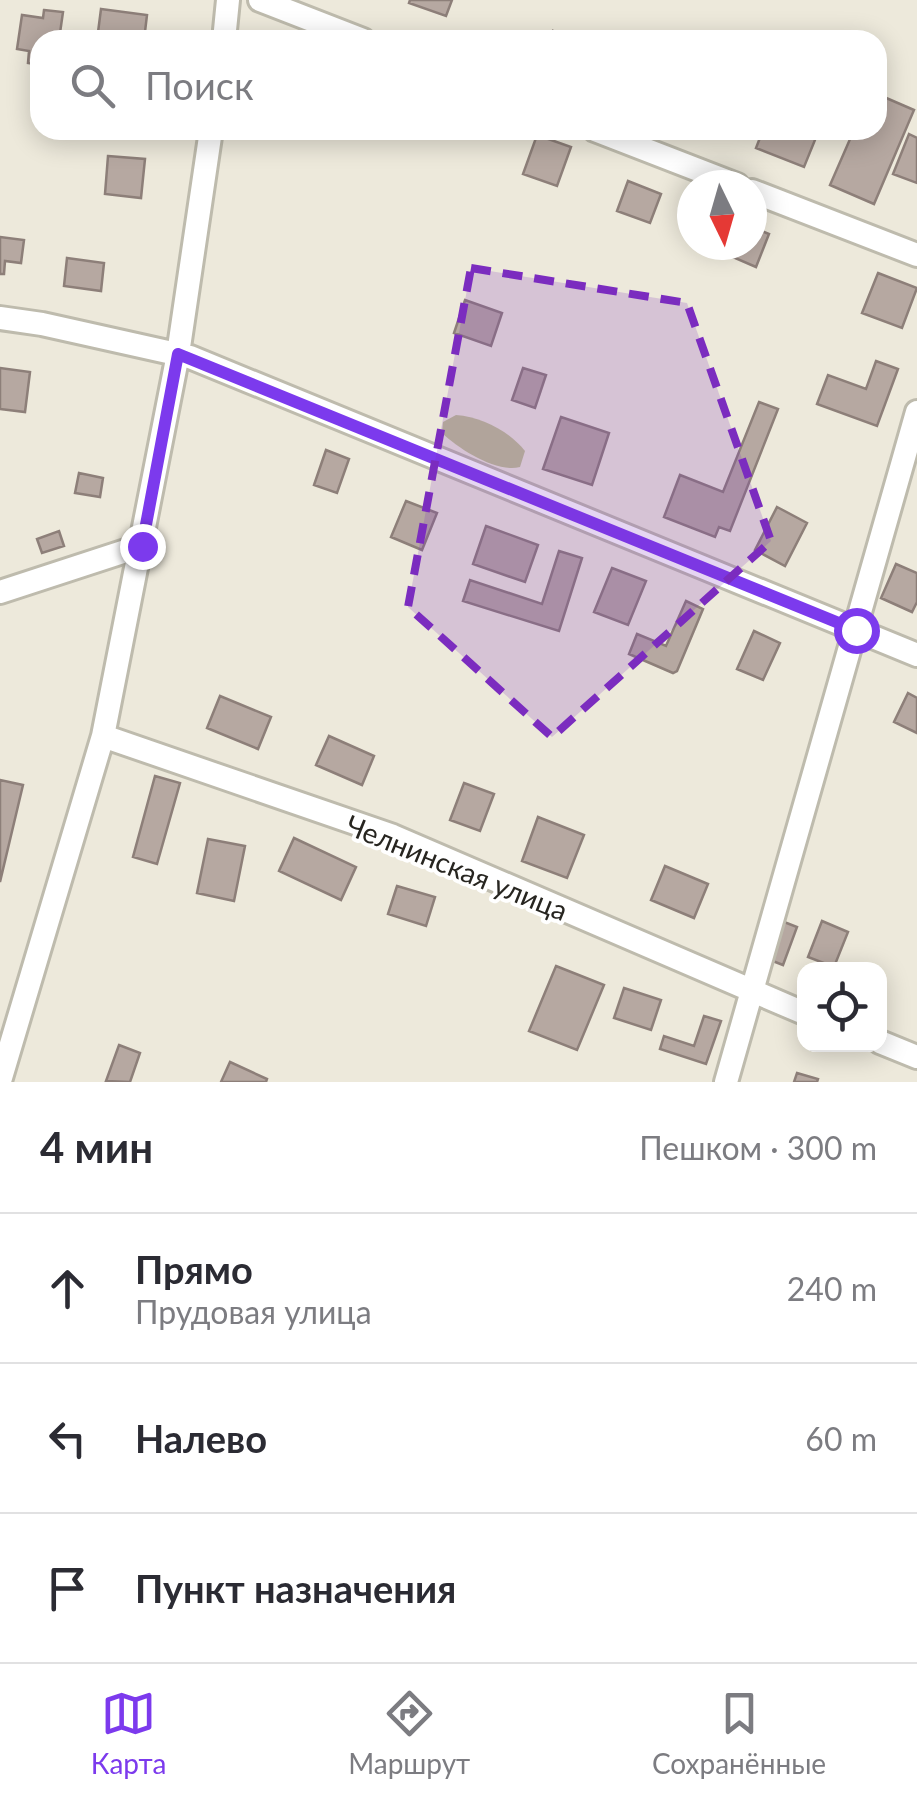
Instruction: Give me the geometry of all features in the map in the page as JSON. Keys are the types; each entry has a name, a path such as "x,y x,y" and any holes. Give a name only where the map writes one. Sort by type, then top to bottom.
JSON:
{"street":[{"path":"225,30 228,0"},
{"path":"260,0 337,30"},
{"path":"2,1081 103,736 178,354 210,140"},
{"path":"621,140 698,170"},
{"path":"767,197 917,255"},
{"path":"0,318 178,354 917,655"},
{"path":"726,1082 917,412"},
{"path":"0,592 142,546"},
{"name":"Челнинская улица","path":"103,736 393,836 797,1010"},
{"path":"887,1045 917,1057"}],"highlighted area":[{"path":"471,268 687,303 771,541 552,737 408,607"}],"green space":[{"path":"456,415 485,422 511,437 525,451 520,467 489,463 449,439 442,433 443,422"}],"building":[{"path":"452,0 446,16 409,3"},
{"path":"101,9 147,15 145,30 98,30"},
{"path":"44,10 63,12 60,30 30,30 30,63 28,63 29,51 17,49 22,15 43,18"},
{"path":"887,98 914,110 874,204 830,185 850,140 887,140"},
{"path":"909,134 917,138 917,183 893,174"},
{"path":"535,140 551,140 571,147 557,186 523,174"},
{"path":"759,140 815,140 804,167 756,148"},
{"path":"108,156 145,159 141,198 105,194"},
{"path":"628,181 661,194 650,223 617,211"},
{"path":"0,237 24,240 21,263 5,261 4,274 0,274"},
{"path":"67,258 104,263 101,291 64,286"},
{"path":"740,260 759,260 756,267"},
{"path":"878,273 917,288 902,328 862,313"},
{"path":"465,300 502,313 491,346 454,333"},
{"path":"876,361 898,369 877,426 817,404 828,375 866,389"},
{"path":"0,368 30,372 25,412 0,409"},
{"path":"523,368 546,375 535,408 512,400"},
{"path":"759,402 778,409 730,531 719,527 715,537 664,517 680,475 723,492"},
{"path":"561,417 609,433 592,485 543,469"},
{"path":"326,450 349,459 337,493 314,485"},
{"path":"79,473 103,478 100,497 75,493"},
{"path":"406,501 437,513 422,550 391,537"},
{"path":"777,507 807,523 785,566 755,550"},
{"path":"486,526 538,545 525,582 473,564"},
{"path":"59,531 64,546 42,553 37,539"},
{"path":"559,551 582,558 559,631 463,601 470,580 542,604"},
{"path":"896,564 917,573 917,602 912,612 881,598"},
{"path":"612,568 646,581 628,625 594,612"},
{"path":"686,601 703,609 677,671 673,673 629,654 637,634 666,646"},
{"path":"754,631 780,643 763,680 737,669"},
{"path":"908,693 917,698 917,733 894,722"},
{"path":"220,696 271,717 258,749 207,728"},
{"path":"329,736 374,756 362,785 316,765"},
{"path":"155,776 180,783 157,864 133,857"},
{"path":"0,780 23,785 0,882"},
{"path":"464,783 494,794 480,831 450,820"},
{"path":"538,817 584,835 567,878 522,861"},
{"path":"294,838 356,867 341,900 279,871"},
{"path":"208,839 245,846 234,901 197,893"},
{"path":"665,866 708,884 694,918 651,900"},
{"path":"397,886 435,897 426,926 388,914"},
{"path":"779,920 797,927 783,965 765,958"},
{"path":"822,921 848,932 836,962 808,957"},
{"path":"556,966 604,985 577,1050 529,1031"},
{"path":"624,988 661,1000 651,1030 614,1018"},
{"path":"704,1016 721,1021 706,1064 660,1049 664,1036 694,1046"},
{"path":"119,1045 140,1053 130,1082 106,1081"},
{"path":"230,1062 267,1079 266,1082 221,1082"},
{"path":"797,1073 818,1079 817,1082 794,1082"}],"route":[{"path":"142,546 178,354 856,630"}]}
